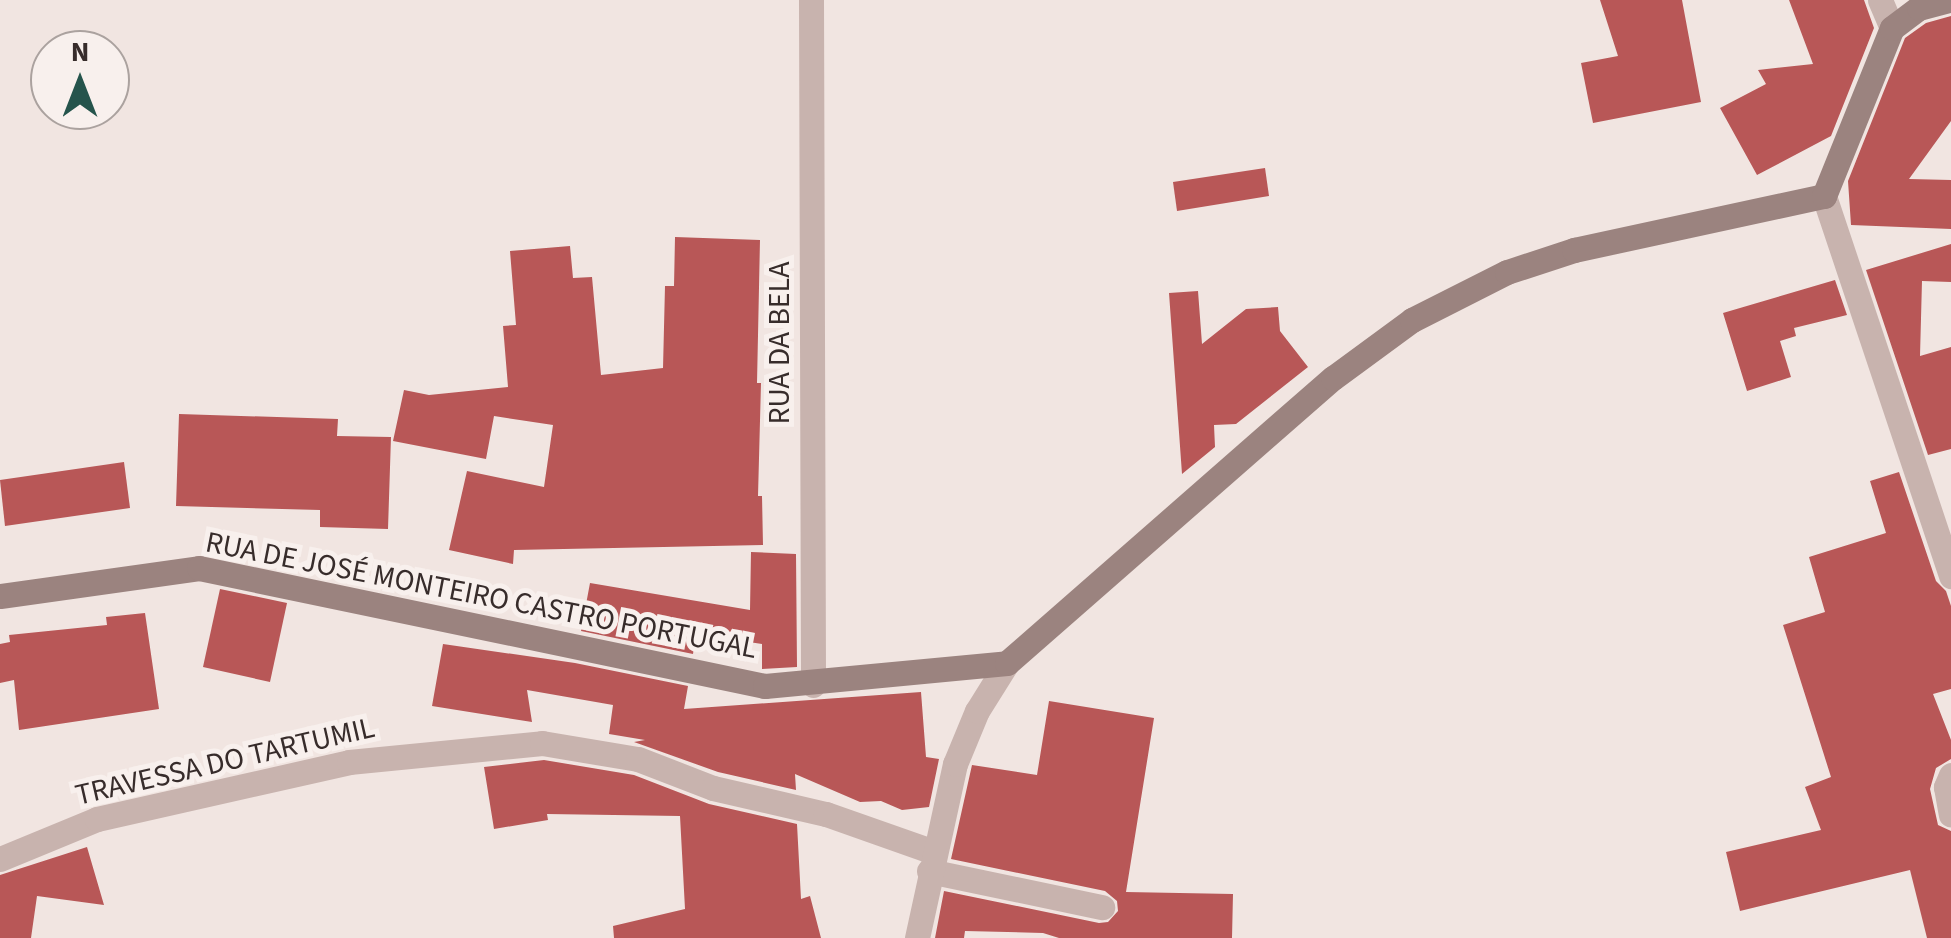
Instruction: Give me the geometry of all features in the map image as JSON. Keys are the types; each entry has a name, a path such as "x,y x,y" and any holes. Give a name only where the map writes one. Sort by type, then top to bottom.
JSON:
{"main road":[{"path":"1006,664 1334,378 1412,320 1507,272 1574,250 1824,196 1892,28 1919,8 1948,0"},
{"name":"RUA DE JOSÉ MONTEIRO CASTRO PORTUGAL","path":"0,596 199,568 764,686 814,685 1006,664"}],"street":[{"name":"RUA DA BELA","path":"811,0 814,685"},
{"path":"1880,0 1892,28"},
{"path":"1824,196 1951,576"},
{"path":"917,938 955,764 976,711 1006,664"},
{"name":"TRAVESSA DO TARTUMIL","path":"0,859 97,819 349,762 542,743 638,759 714,788 826,814 931,862 1102,907"},
{"path":"1951,775 1946,787 1951,815"}],"building":[{"path":"1600,0 1682,0 1701,102 1593,123 1581,63 1618,56"},
{"path":"1789,0 1864,0 1874,28 1831,136 1757,175 1720,108 1766,84 1758,70 1813,64"},
{"path":"1951,16 1951,121 1909,179 1951,180 1951,229 1851,225 1848,181 1905,38 1926,23"},
{"path":"1265,168 1269,196 1177,211 1173,182"},
{"path":"675,237 760,240 758,496 762,496 763,545 514,550 513,564 449,550 467,471 544,487 553,425 494,416 486,459 393,441 404,390 429,395 508,387 503,326 516,325 510,251 570,246 573,278 592,277 601,375 663,368 665,286 674,286"},
{"path":"1951,244 1951,282 1922,281 1920,356 1951,347 1951,449 1928,455 1866,270"},
{"path":"1835,280 1847,315 1794,328 1796,336 1780,341 1791,377 1747,391 1723,313"},
{"path":"1198,291 1202,344 1246,309 1278,307 1280,331 1308,367 1236,424 1214,425 1215,447 1182,474 1169,293"},
{"path":"179,414 338,419 337,436 391,437 388,529 320,527 320,510 176,506"},
{"path":"124,462 130,508 5,526 0,480"},
{"path":"1899,472 1936,581 1946,591 1951,606 1951,689 1933,694 1951,740 1951,759 1936,768 1930,789 1938,825 1951,831 1951,938 1927,938 1910,870 1740,911 1726,852 1821,830 1805,787 1831,777 1783,625 1825,612 1809,557 1886,533 1870,481"},
{"path":"751,552 796,554 797,667 762,669 762,644 696,634 693,654 581,631 590,583 750,610"},
{"path":"220,589 287,603 270,682 203,667"},
{"path":"145,613 159,709 19,730 14,680 0,683 0,644 10,642 9,635 107,625 106,617"},
{"path":"443,644 575,663 688,686 684,709 921,692 926,757 939,759 929,807 902,810 881,801 860,802 795,774 796,790 718,772 634,742 645,740 609,734 613,705 527,690 532,722 432,706"},
{"path":"1049,701 1154,718 1126,892 1233,894 1232,938 1059,938 1043,933 965,931 964,938 935,938 944,891 1099,923 1108,922 1118,911 1117,901 1105,891 951,859 972,765 1037,775"},
{"path":"544,760 634,775 709,804 797,824 801,899 810,896 821,938 614,938 613,926 685,909 680,816 547,814 548,820 494,829 484,767"},
{"path":"87,847 104,905 37,896 31,938 0,938 0,875"}]}
